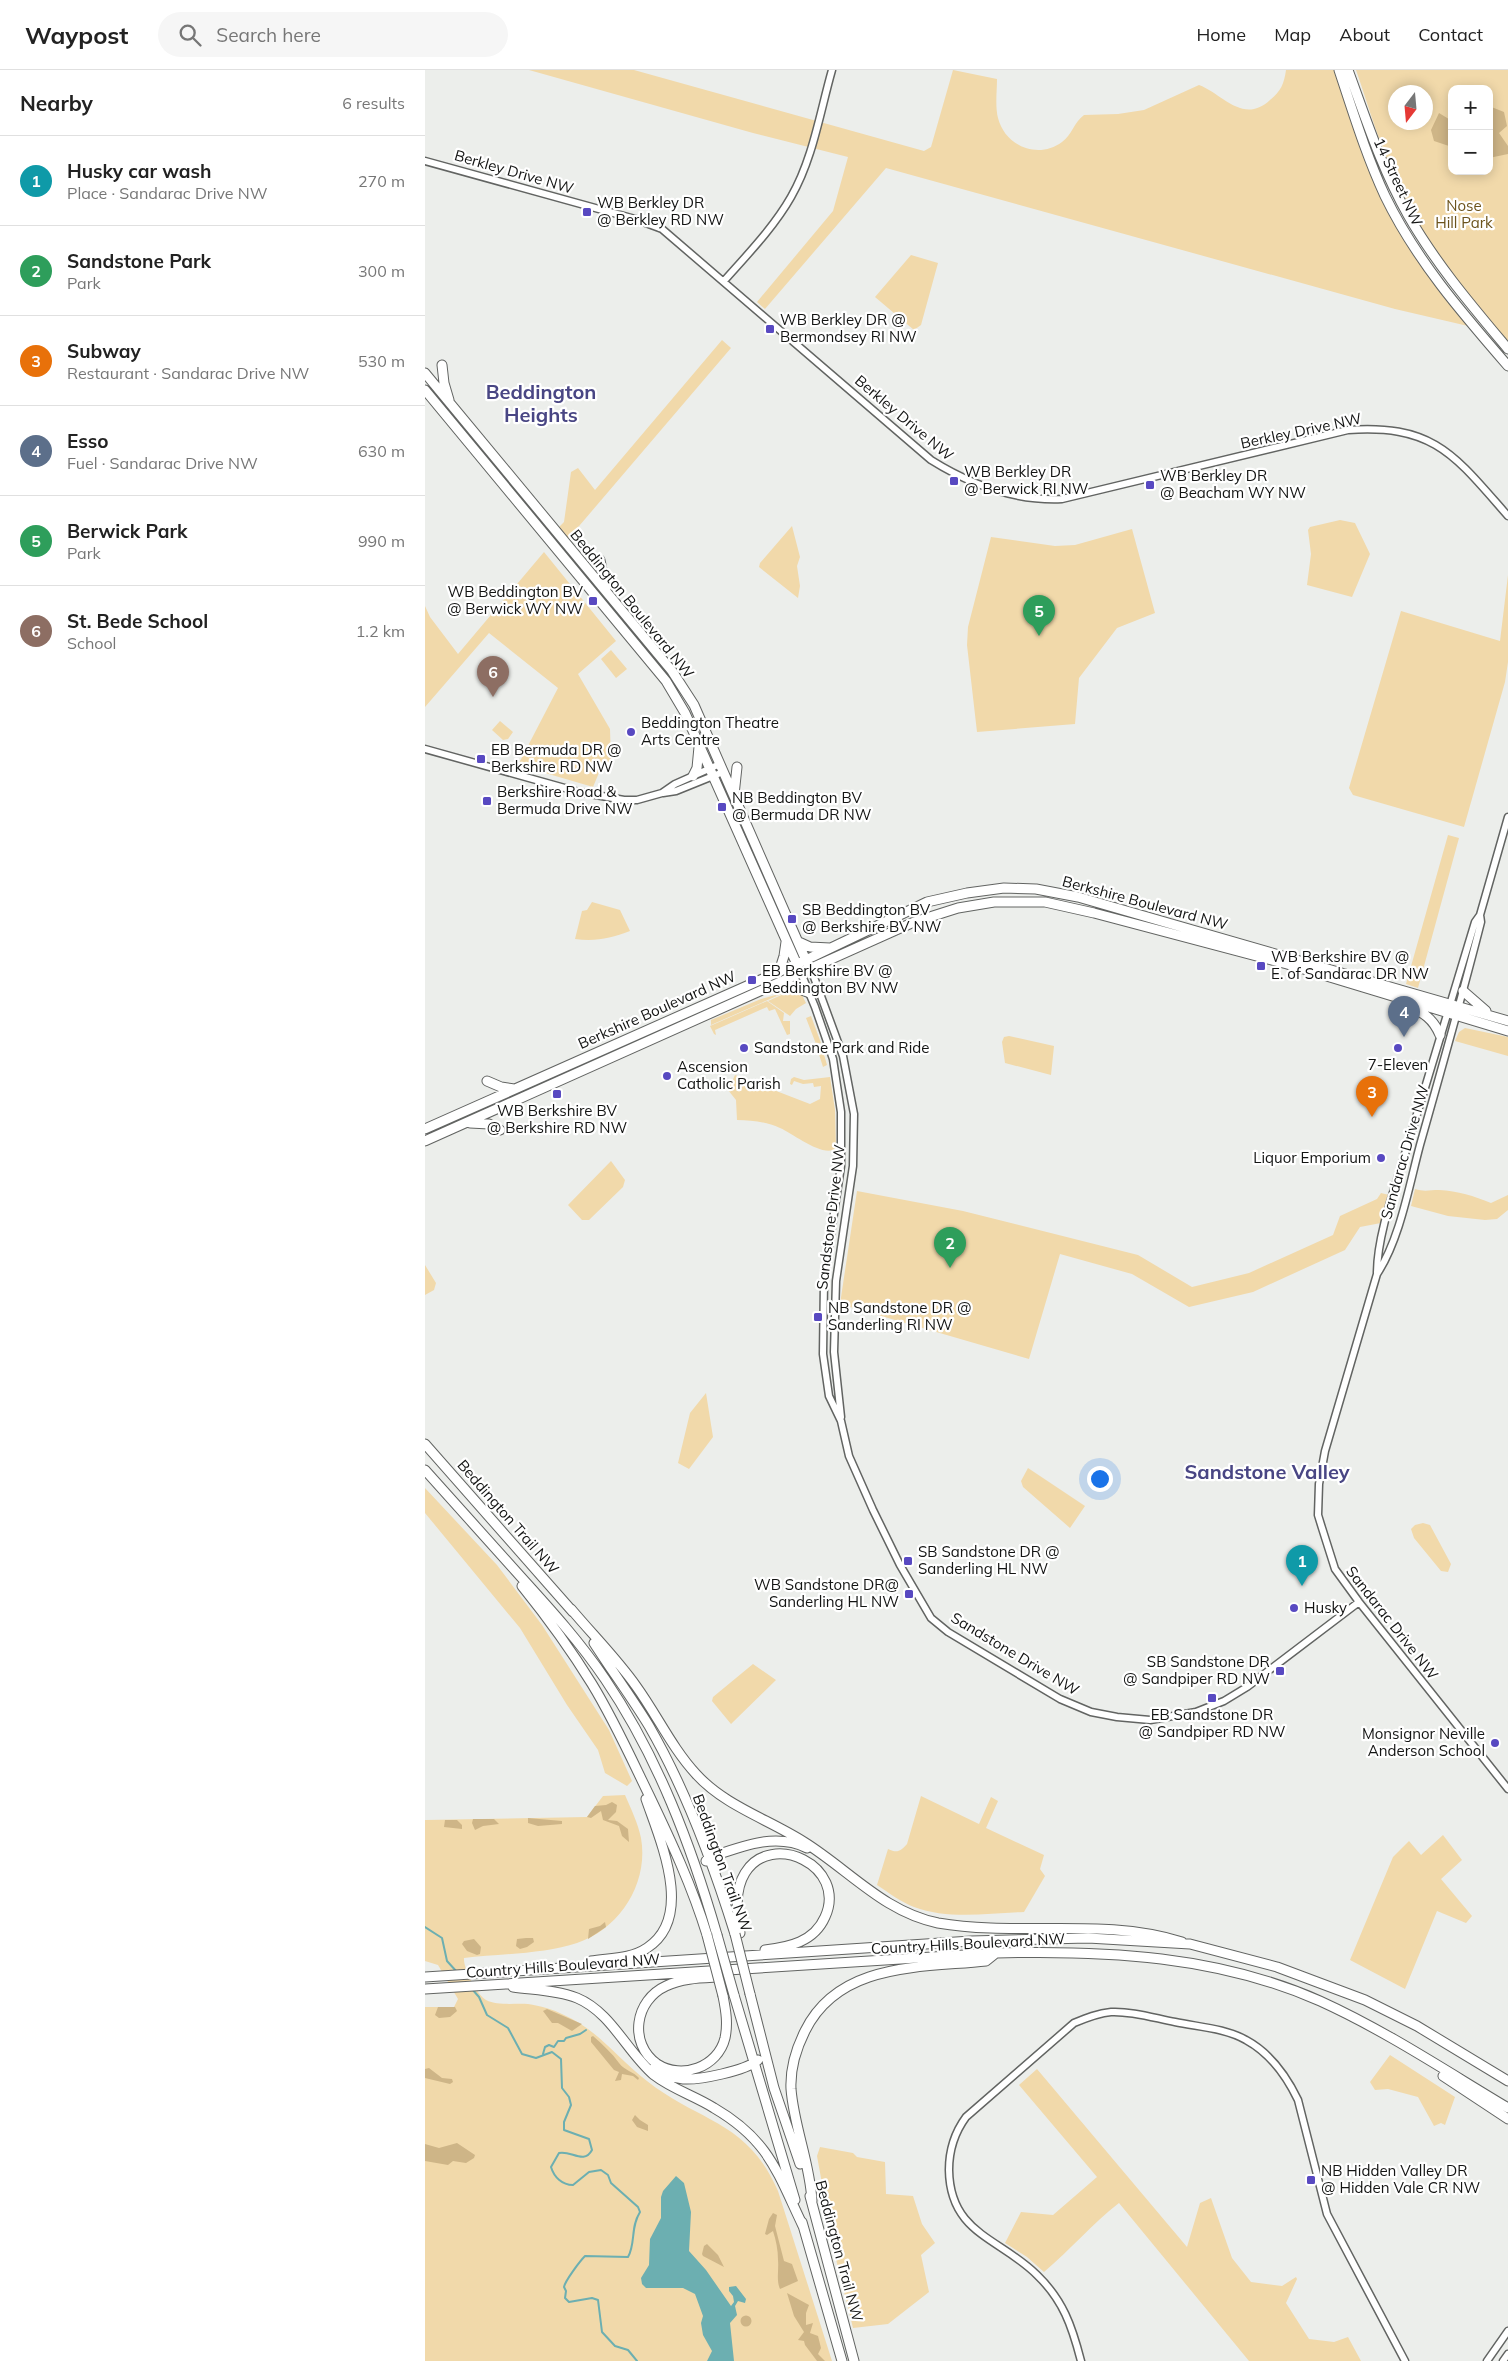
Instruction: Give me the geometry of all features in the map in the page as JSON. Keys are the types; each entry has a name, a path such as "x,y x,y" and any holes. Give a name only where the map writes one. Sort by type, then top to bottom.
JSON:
{"main road":[{"name":"14 Street NW","path":"1339,70 1359,131 1385,195 1400,223 1439,284 1508,366"},
{"name":"14 Street NW","path":"1348,70 1392,184 1407,214 1447,276 1508,349"},
{"path":"442,365 444,383 451,405"},
{"name":"Beddington Boulevard NW","path":"425,373 672,671 694,706 808,964"},
{"name":"Beddington Boulevard NW","path":"425,390 666,681 685,713 799,969"},
{"path":"600,560 606,592"},
{"path":"693,776 697,768 699,744"},
{"path":"733,795 737,767"},
{"name":"Berkshire Boulevard NW","path":"425,1141 775,985 830,948 927,902 967,893 1004,888 1036,889 1078,896 1452,1009 1508,1031"},
{"name":"Berkshire Boulevard NW","path":"808,964 914,922 959,908 993,902 1045,902 1095,913 1287,964 1393,996 1508,1021"},
{"path":"779,972 786,941"},
{"path":"799,942 810,947 830,948"},
{"name":"Berkshire Boulevard NW","path":"425,1129 779,972 799,969"},
{"path":"775,985 792,986 810,993"},
{"path":"1463,991 1478,1006 1497,1018"},
{"path":"1393,996 1430,1017 1435,1022 1440,1034"},
{"path":"487,1081 501,1087 515,1089"},
{"path":"465,1123 489,1124 500,1130"},
{"name":"Beddington Trail NW","path":"425,1444 571,1609 653,1733 687,1805 737,1934 746,1980 774,2088 812,2201 854,2361"},
{"name":"Beddington Trail NW","path":"425,1470 569,1631 606,1680 661,1781 701,1877 753,2064 842,2361"},
{"path":"452,1500 553,1625 592,1684 675,1848 695,1898 707,1935 723,1996 727,2022 725,2038 719,2052 708,2063 686,2071 673,2070 658,2064 647,2054 640,2041 639,2018 646,2001 665,1986 686,1979 787,1971 811,1966"},
{"path":"571,1609 635,1685 696,1774 726,1799 804,1842 886,1903 910,1916 963,1927 1133,1931 1162,1936 1190,1944"},
{"path":"569,1967 579,1962 630,1956 647,1949 660,1938 670,1916 672,1907 671,1889 660,1841 628,1752"},
{"path":"701,1877 703,1866 708,1858 745,1845 765,1841 802,1846 827,1859"},
{"path":"733,1958 750,1951 791,1946 817,1932 827,1913 829,1902 827,1884 823,1875 809,1861 799,1857 775,1855 757,1861 745,1873 738,1895 737,1934"},
{"name":"Country Hills Boulevard NW","path":"429,1977 1007,1939 1088,1938 1190,1944 1277,1967 1338,1988 1393,2013 1508,2082"},
{"path":"812,2201 798,2136 791,2076 799,2042 817,2011 834,1994 866,1976 883,1971 986,1961 996,1953"},
{"name":"Country Hills Boulevard NW","path":"425,1989 996,1953 1114,1954 1163,1959 1215,1967 1318,2000 1375,2029 1508,2108"},
{"path":"492,1984 561,1993 578,1998 595,2009 631,2051 659,2079 715,2108 748,2130 766,2151 803,2226"},
{"path":"1375,2029 1413,2046 1508,2102"},
{"path":"1375,2029 1408,2053 1508,2118"},
{"path":"647,2066 670,2076 691,2079 753,2064 760,2058 764,2049"},
{"path":"1484,2066 1508,2076"}],"street":[{"path":"724,280 780,214 797,187 810,151 832,70"},
{"name":"Berkley Drive NW","path":"425,161 655,226 672,236 724,280 931,460 965,480 997,491 1042,500 1076,497 1348,430 1377,428 1403,432 1428,440 1456,457 1508,516"},
{"path":"425,749 598,797 637,800 676,791 721,768"},
{"path":"662,793 693,776 711,773"},
{"path":"1452,1009 1475,922 1480,915 1508,817"},
{"path":"1452,1009 1463,991 1481,922 1480,915"},
{"name":"Sandstone Drive NW","path":"808,964 843,1056 854,1114 853,1166 836,1281 834,1352 841,1421 849,1456 873,1510 900,1565 931,1618 948,1632 1060,1699 1091,1712 1150,1720 1196,1712 1224,1701 1247,1687 1359,1602"},
{"name":"Sandstone Drive NW","path":"799,969 810,993 833,1059 841,1112 841,1166 823,1280 823,1354 829,1396 841,1421"},
{"name":"Sandarac Drive NW","path":"1452,1009 1440,1034 1393,1193 1377,1259 1377,1274 1325,1451 1319,1484 1318,1515 1335,1569 1359,1602 1508,1789"},
{"name":"Sandarac Drive NW","path":"1377,1274 1386,1261 1403,1208 1452,1009"},
{"path":"1081,2361 1074,2333 1061,2303 1038,2275 1013,2255 987,2240 971,2227 957,2208 949,2185 949,2167 957,2129 965,2117 1074,2023 1093,2015 1110,2012 1129,2013 1223,2031 1245,2040 1270,2057 1291,2084 1298,2100 1327,2214 1406,2361"},
{"path":"1487,2361 1508,2332"},
{"path":"1503,2361 1508,2354"}],"green space":[{"path":"529,70 634,70 924,151 931,147 953,70 997,79 997,109 1002,128 1015,143 1033,150 1043,150 1062,142 1084,115 1118,114 1144,110 1199,85 1233,105 1242,109 1251,109 1260,107 1277,93 1283,83 1286,70 1335,70 1361,148 1385,205 1420,263 1468,326 1395,309 886,168 765,309 757,302 833,211 848,157 753,133"},
{"name":"Nose Hill Park","path":"1356,70 1508,70 1508,342 1435,250 1400,189 1376,130"},
{"path":"911,255 938,263 921,325 914,330 875,297"},
{"path":"722,340 731,348 568,539 559,527 564,522 571,472 578,468 595,490"},
{"path":"1340,520 1355,523 1370,554 1352,597 1307,585 1311,554 1308,530 1310,527"},
{"path":"792,526 800,557 797,566 800,586 798,598 759,567 760,563"},
{"path":"1132,529 1155,613 1117,628 1079,678 1075,724 977,732 967,645 968,627 991,537 1055,546 1075,545"},
{"path":"544,552 616,641 578,674 610,729 611,760 601,768 593,787 518,765 558,688 489,633 425,707 425,606 430,617 458,654"},
{"path":"1508,575 1508,662 1505,682 1464,827 1353,795 1349,788 1401,611 1500,641"},
{"path":"611,650 627,669 616,678 601,659"},
{"path":"500,721 513,732 508,739 503,740 492,730"},
{"path":"1448,835 1459,838 1418,988 1406,984"},
{"path":"592,902 620,910 630,931 603,939 575,939 582,911 587,910"},
{"path":"786,992 711,1025 711,1020 761,999"},
{"path":"786,993 801,993 806,1003 796,1009 790,1016 768,1001"},
{"path":"767,1001 784,1013 783,1021 790,1021 790,1034 787,1035 775,1009 769,1011 767,1007 715,1030 716,1035 714,1034 710,1026"},
{"path":"811,1016 821,1043 816,1044 806,1018"},
{"path":"1465,1028 1508,1037 1508,1056 1455,1041 1459,1032"},
{"path":"1009,1036 1054,1046 1051,1075 1005,1063 1002,1042 1004,1037"},
{"path":"821,1044 827,1065 823,1067 816,1045"},
{"path":"735,1075 810,1104 820,1099 821,1086 814,1087 813,1083 803,1084 794,1081 792,1085 790,1084 791,1079 794,1077 804,1080 830,1077 835,1110 836,1149 830,1151 823,1150 769,1124 737,1120 736,1100 728,1090"},
{"path":"611,1161 625,1180 623,1187 589,1220 582,1220 568,1205"},
{"path":"1415,1189 1424,1191 1453,1191 1491,1203 1508,1195 1508,1210 1497,1219 1485,1220 1448,1216 1411,1206"},
{"path":"857,1191 963,1211 1138,1255 1192,1287 1249,1273 1333,1235 1340,1216 1377,1199 1381,1193 1389,1195 1381,1223 1360,1227 1345,1250 1253,1292 1189,1307 1132,1274 1060,1254 1029,1359 840,1304"},
{"path":"425,1265 436,1283 434,1290 425,1295"},
{"path":"706,1393 713,1437 689,1469 678,1463 690,1413"},
{"path":"1028,1468 1085,1506 1070,1528 1023,1487 1021,1481"},
{"path":"425,1488 497,1565 542,1625 609,1730 632,1781 627,1786 605,1773 598,1750 567,1705 520,1628 425,1513"},
{"path":"1423,1523 1430,1525 1451,1564 1448,1572 1441,1571 1414,1538 1411,1529 1415,1525"},
{"path":"753,1664 776,1680 731,1724 712,1701 713,1697"},
{"path":"625,1795 640,1832 642,1855 636,1887 618,1915 606,1927 592,1936 564,1947 536,1952 464,1958 468,1974 475,1987 486,2000 496,2003 528,2004 542,2007 576,2021 597,2036 647,2081 685,2106 721,2125 752,2150 766,2168 778,2191 832,2361 425,2361 425,2007 454,2007 458,1999 438,1965 425,1961 425,1820 587,1817 603,1796"},
{"path":"921,1796 979,1824 991,1797 998,1801 986,1828 1044,1855 1040,1869 1045,1876 1024,1912 955,1915 927,1911 904,1903 877,1885 888,1849 898,1851 907,1844"},
{"path":"1443,1835 1462,1860 1441,1879 1472,1916 1466,1923 1437,1911 1405,1989 1350,1960 1393,1857 1409,1841 1421,1855"},
{"path":"1390,2055 1455,2097 1445,2125 1441,2123 1434,2126 1418,2097 1388,2089 1375,2090 1370,2082"},
{"path":"1037,2069 1187,2247 1200,2203 1211,2198 1232,2258 1251,2282 1282,2286 1296,2277 1297,2279 1286,2303 1309,2339 1334,2342 1348,2337 1361,2361 1249,2361 1119,2203 1044,2272 1027,2257 1005,2243 1021,2212 1053,2215 1097,2177 1019,2085"},
{"path":"820,2147 853,2153 857,2157 885,2162 886,2194 913,2196 922,2224 935,2243 921,2255 929,2292 888,2324 853,2328 835,2255 817,2156"}],"shaded area":[{"path":"1493,108 1504,112 1507,126 1499,133 1508,146 1508,154 1493,157"},
{"path":"1439,113 1448,119 1448,146 1434,141 1431,130 1433,130"},
{"path":"612,1802 617,1805 616,1812 608,1820 617,1821 628,1829 629,1842 622,1836 619,1826 603,1820 601,1811 591,1818 587,1817 595,1806 606,1805"},
{"path":"528,1818 562,1821 562,1824 538,1826 528,1823"},
{"path":"473,1819 494,1819 499,1824 483,1826 475,1830 472,1823"},
{"path":"445,1820 457,1820 462,1825 462,1829 444,1827"},
{"path":"605,1922 606,1927 588,1939 589,1929 600,1926"},
{"path":"533,1938 534,1942 520,1949 516,1946 517,1939"},
{"path":"474,1939 481,1947 480,1954 477,1955 467,1951 462,1944 464,1941"},
{"path":"438,2007 455,2007 457,2011 450,2017 439,2018 435,2015"},
{"path":"547,2009 582,2024 572,2031 558,2023 552,2023 543,2011"},
{"path":"593,2036 621,2065 637,2076 638,2080 633,2076 622,2074 621,2080 615,2081 619,2072 614,2070 591,2042 591,2037"},
{"path":"429,2068 442,2078 452,2079 453,2082 450,2084 425,2078 425,2069"},
{"path":"635,2115 648,2125 648,2131 637,2127 632,2120"},
{"path":"457,2143 475,2155 474,2158 466,2163 453,2161 448,2165 425,2161 425,2144 439,2148"},
{"path":"773,2213 777,2215 775,2226 784,2261 792,2264 798,2281 780,2289 775,2238 773,2231 767,2235 765,2234 769,2219"},
{"path":"707,2244 718,2255 724,2267 703,2256 704,2246"},
{"path":"787,2293 809,2305 806,2313 806,2325 813,2323 810,2333 818,2336 821,2348 818,2354 825,2361 817,2361 804,2341 798,2340 804,2332 794,2316"},
{"path":"746,2315 752,2321 746,2327 740,2321"}],"water":[{"path":"676,2176 684,2183 691,2212 689,2251 706,2270 731,2306 734,2302 729,2287 736,2286 746,2299 745,2303 738,2301 735,2306 737,2315 730,2323 734,2361 707,2361 712,2351 703,2335 701,2323 703,2316 695,2294 683,2288 646,2288 642,2284 641,2278 649,2265 650,2239 661,2218 661,2197 663,2191"}],"waterway":[{"path":"425,1927 442,1938 447,1961 457,1972"},
{"path":"472,1989 479,1997 487,2015 508,2028 522,2054 536,2058 552,2052 561,2059 562,2088 569,2097 571,2105 564,2122 564,2130 589,2139 592,2150 589,2154 581,2157 568,2153 559,2153 551,2167 556,2177 565,2184 573,2185 589,2172 601,2170 608,2175 611,2183 638,2207 640,2212 635,2224 632,2246 628,2257 585,2256 576,2266 564,2287 566,2291 565,2298 569,2302 592,2298 598,2300 602,2332 615,2346 628,2350 637,2361"},
{"path":"543,2054 545,2047 549,2045 554,2047 558,2041 564,2041 566,2038 586,2030"}],"place":[{"name":"WB Berkley DR @ Berkley RD NW","path":"587,212"},
{"name":"WB Berkley DR @ Bermondsey RI NW","path":"770,329"},
{"name":"WB Berkley DR @ Berwick RI NW","path":"954,481"},
{"name":"WB Berkley DR @ Beacham WY NW","path":"1150,485"},
{"name":"WB Beddington BV @ Berwick WY NW","path":"593,601"},
{"name":"Berwick Park","path":"1039,636"},
{"name":"St. Bede School","path":"493,697"},
{"name":"Beddington Theatre Arts Centre","path":"631,732"},
{"name":"EB Bermuda DR @ Berkshire RD NW","path":"481,759"},
{"name":"Berkshire Road & Bermuda Drive NW","path":"487,801"},
{"name":"NB Beddington BV @ Bermuda DR NW","path":"722,807"},
{"name":"SB Beddington BV @ Berkshire BV NW","path":"792,919"},
{"name":"WB Berkshire BV @ E. of Sandarac DR NW","path":"1261,966"},
{"name":"EB Berkshire BV @ Beddington BV NW","path":"752,980"},
{"name":"Esso","path":"1404,1037"},
{"name":"Sandstone Park and Ride","path":"744,1048"},
{"name":"7-Eleven","path":"1398,1048"},
{"name":"Ascension Catholic Parish","path":"667,1076"},
{"name":"WB Berkshire BV @ Berkshire RD NW","path":"557,1094"},
{"name":"Subway","path":"1372,1117"},
{"name":"Liquor Emporium","path":"1381,1158"},
{"name":"Sandstone Park","path":"950,1268"},
{"name":"NB Sandstone DR @ Sanderling RI NW","path":"818,1317"},
{"name":"SB Sandstone DR @ Sanderling HL NW","path":"908,1561"},
{"name":"Husky car wash","path":"1302,1586"},
{"name":"WB Sandstone DR@ Sanderling HL NW","path":"909,1594"},
{"name":"Husky","path":"1294,1608"},
{"name":"SB Sandstone DR @ Sandpiper RD NW","path":"1280,1671"},
{"name":"EB Sandstone DR @ Sandpiper RD NW","path":"1212,1698"},
{"name":"Monsignor Neville Anderson School","path":"1495,1743"},
{"name":"NB Hidden Valley DR @ Hidden Vale CR NW","path":"1311,2180"}],"district":[{"name":"Beddington Heights","path":"541,404"},
{"name":"Sandstone Valley","path":"1267,1472"}]}
